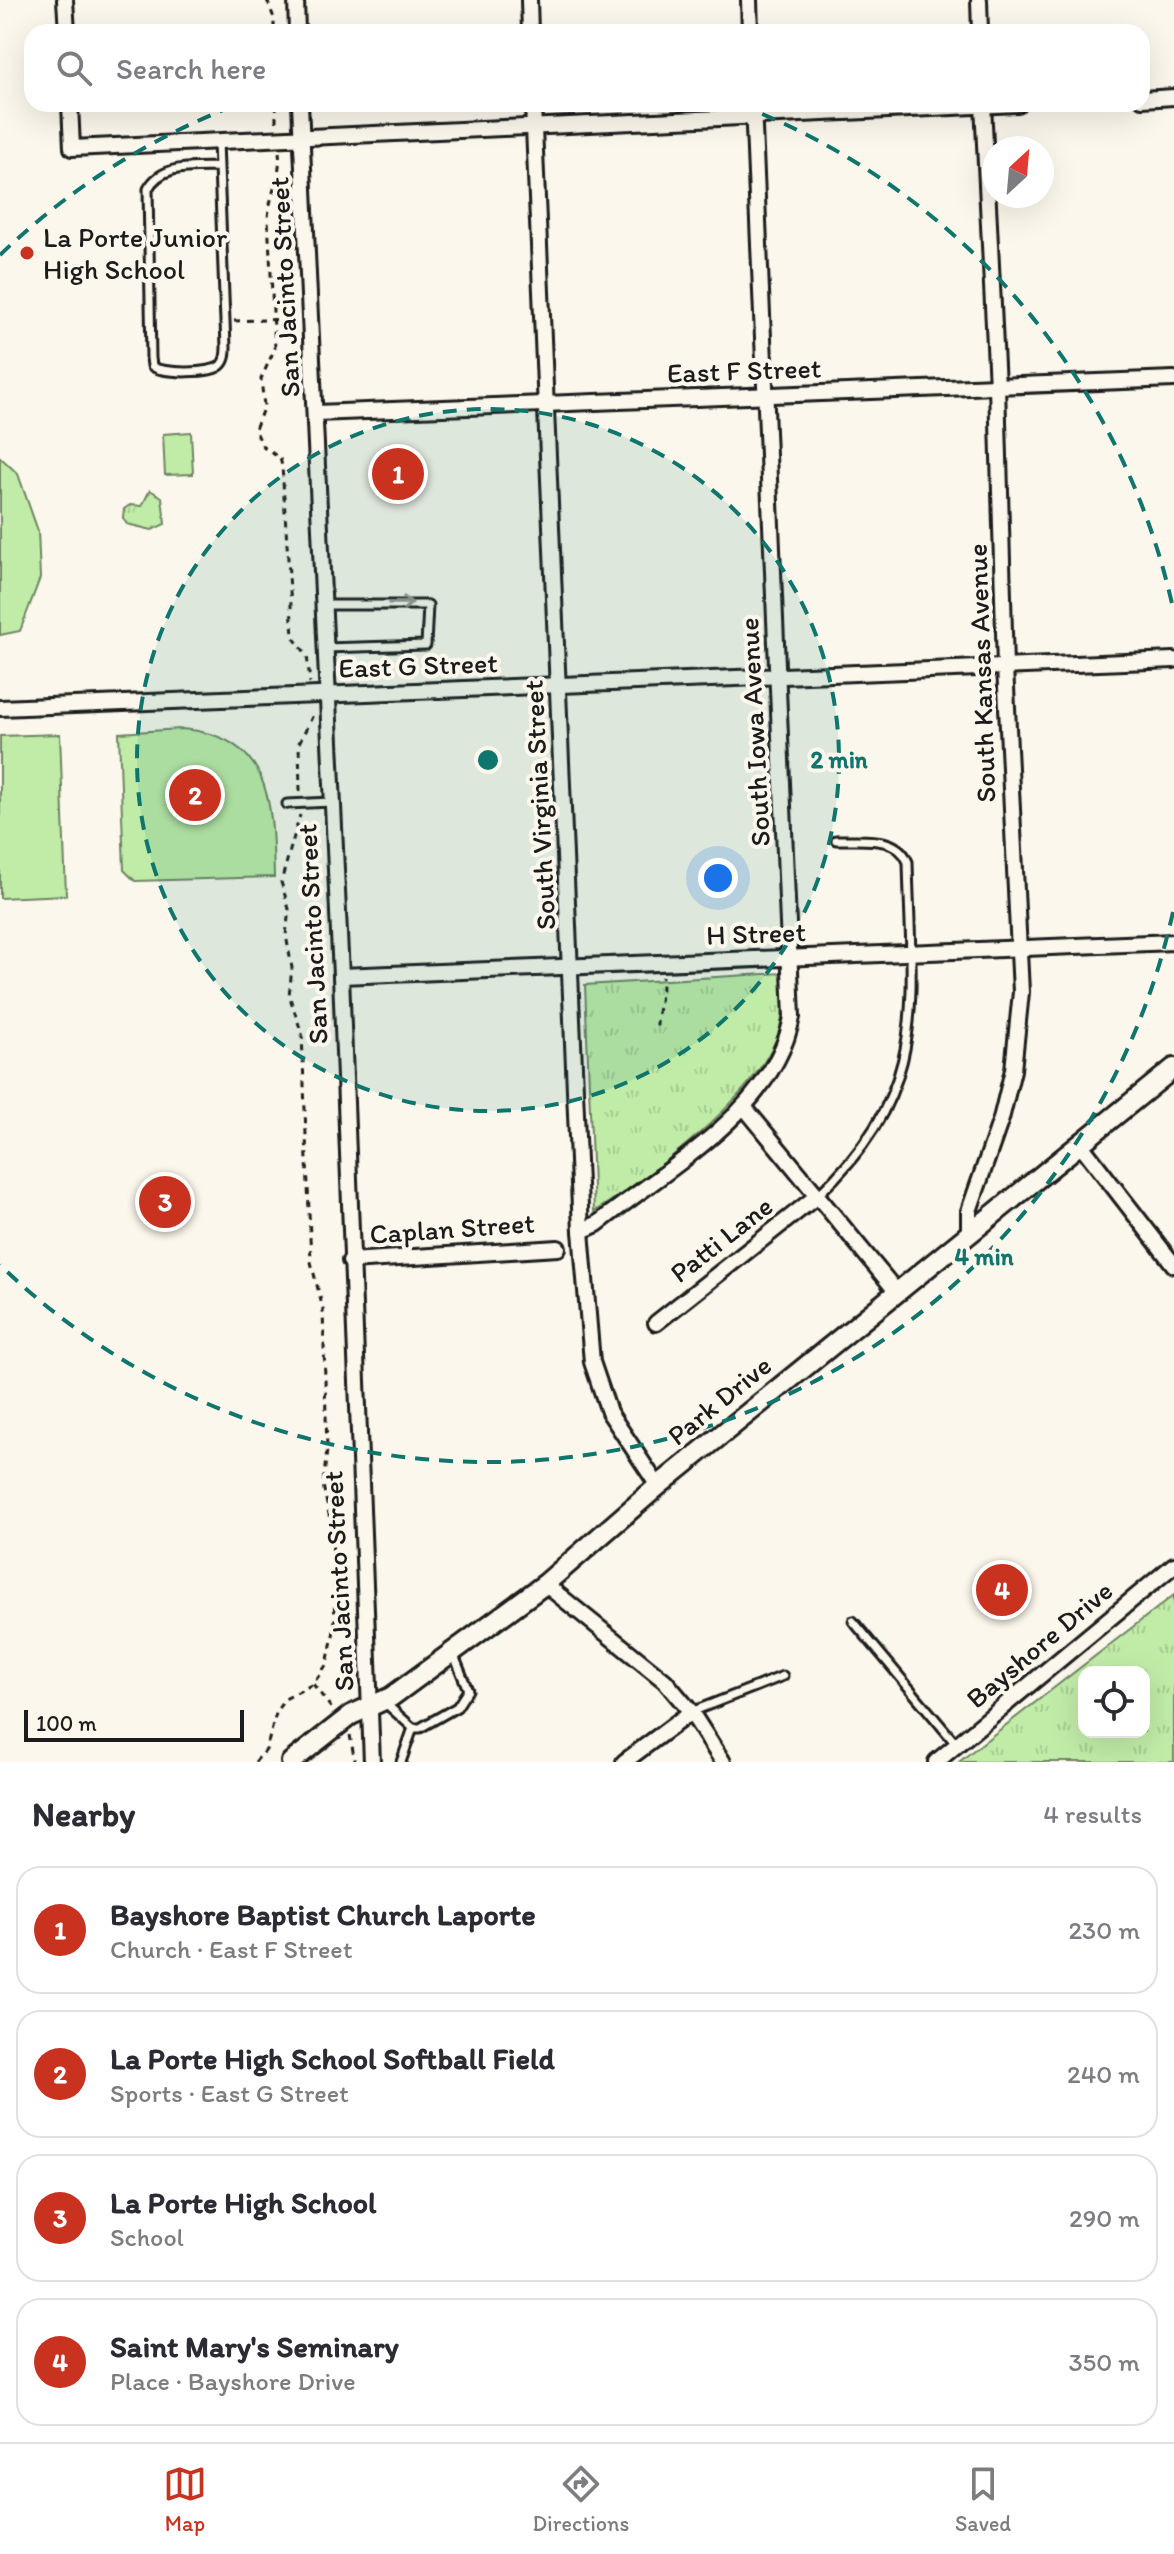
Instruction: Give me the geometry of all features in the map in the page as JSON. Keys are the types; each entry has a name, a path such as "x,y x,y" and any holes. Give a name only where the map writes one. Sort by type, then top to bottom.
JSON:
{"street":[{"path":"65,0 66,24"},
{"path":"296,0 297,24"},
{"path":"529,0 530,24"},
{"path":"749,0 750,24"},
{"path":"979,0 980,24"},
{"path":"1150,98 1174,97"},
{"path":"70,112 72,148 534,125 713,112"},
{"name":"San Jacinto Street","path":"300,112 325,648 318,695 332,802 341,976 350,1261 377,1705 372,1762"},
{"name":"South Virginia Street","path":"533,112 581,1231 592,1362 609,1412 658,1486"},
{"name":"South Iowa Avenue","path":"745,1108 775,1068 789,1034 792,957 776,676 754,112"},
{"name":"South Kansas Avenue","path":"969,1233 969,1211 1001,1119 1013,1070 1020,1018 1021,948 1005,667 997,386 983,112"},
{"name":"East F Street","path":"316,413 1174,379"},
{"name":"East G Street","path":"0,708 1174,660"},
{"name":"H Street","path":"341,976 1174,942"},
{"name":"Park Drive","path":"291,1762 351,1715 377,1705 545,1584 658,1486 1174,1068"},
{"path":"581,1231 597,1224 745,1108 896,1291"},
{"path":"1081,1145 1174,1265"},
{"name":"Patti Lane","path":"656,1323 817,1196"},
{"name":"Caplan Street","path":"350,1261 558,1248"},
{"name":"Bayshore Drive","path":"936,1762 1174,1565"},
{"path":"545,1584 639,1657 691,1712 723,1762"},
{"path":"624,1762 691,1712"}],"lane":[{"path":"218,140 219,167 224,362 214,370 157,370 151,358 148,189 152,182 175,168 219,167"},
{"path":"323,605 428,605 426,645 325,648"},
{"path":"287,804 332,802"},
{"path":"817,1196 861,1147 882,1117 907,1051 912,1012 908,862 905,854 900,847 887,842 836,840"},
{"path":"853,1621 957,1745"},
{"path":"377,1705 413,1728 420,1728 457,1707 466,1697 466,1680 453,1653"},
{"path":"691,1712 783,1676"},
{"path":"401,1762 413,1728"}],"path":[{"path":"267,0 274,24"},
{"path":"255,1762 266,1750 277,1710 285,1699 313,1684 327,1664 335,1626 332,1529 323,1485 327,1450 323,1309 311,1262 302,1034 289,995 292,968 286,935 289,909 281,882 284,863 300,822 299,743 312,717 318,695 307,655 293,637 282,466 280,458 263,447 255,429 264,406 261,379 275,348 268,219 269,199 280,171 276,112"},
{"path":"234,321 291,319"},
{"path":"657,1026 657,1008 664,997 662,963"}],"green space":[{"path":"191,432 193,474 165,475 163,434"},
{"path":"0,457 18,474 38,531 40,578 20,631 0,635"},
{"path":"150,490 162,497 165,524 152,530 127,524 123,518 124,509 130,505 142,506"},
{"path":"181,729 211,734 234,745 250,760 261,778 268,800 274,877 135,881 124,870 119,733"},
{"path":"60,734 66,895 0,898 0,736"},
{"path":"782,973 781,1024 763,1064 697,1136 594,1212 585,985"},
{"path":"1174,1595 1174,1762 959,1762 1078,1670 1078,1738 1150,1738 1150,1666 1083,1666"}],"place":[{"name":"La Porte Junior High School","path":"27,253"},
{"name":"Bayshore Baptist Church Laporte","path":"398,474"},
{"name":"La Porte High School Softball Field","path":"195,795"},
{"name":"La Porte High School","path":"165,1202"},
{"name":"Saint Mary's Seminary","path":"1002,1590"}]}
